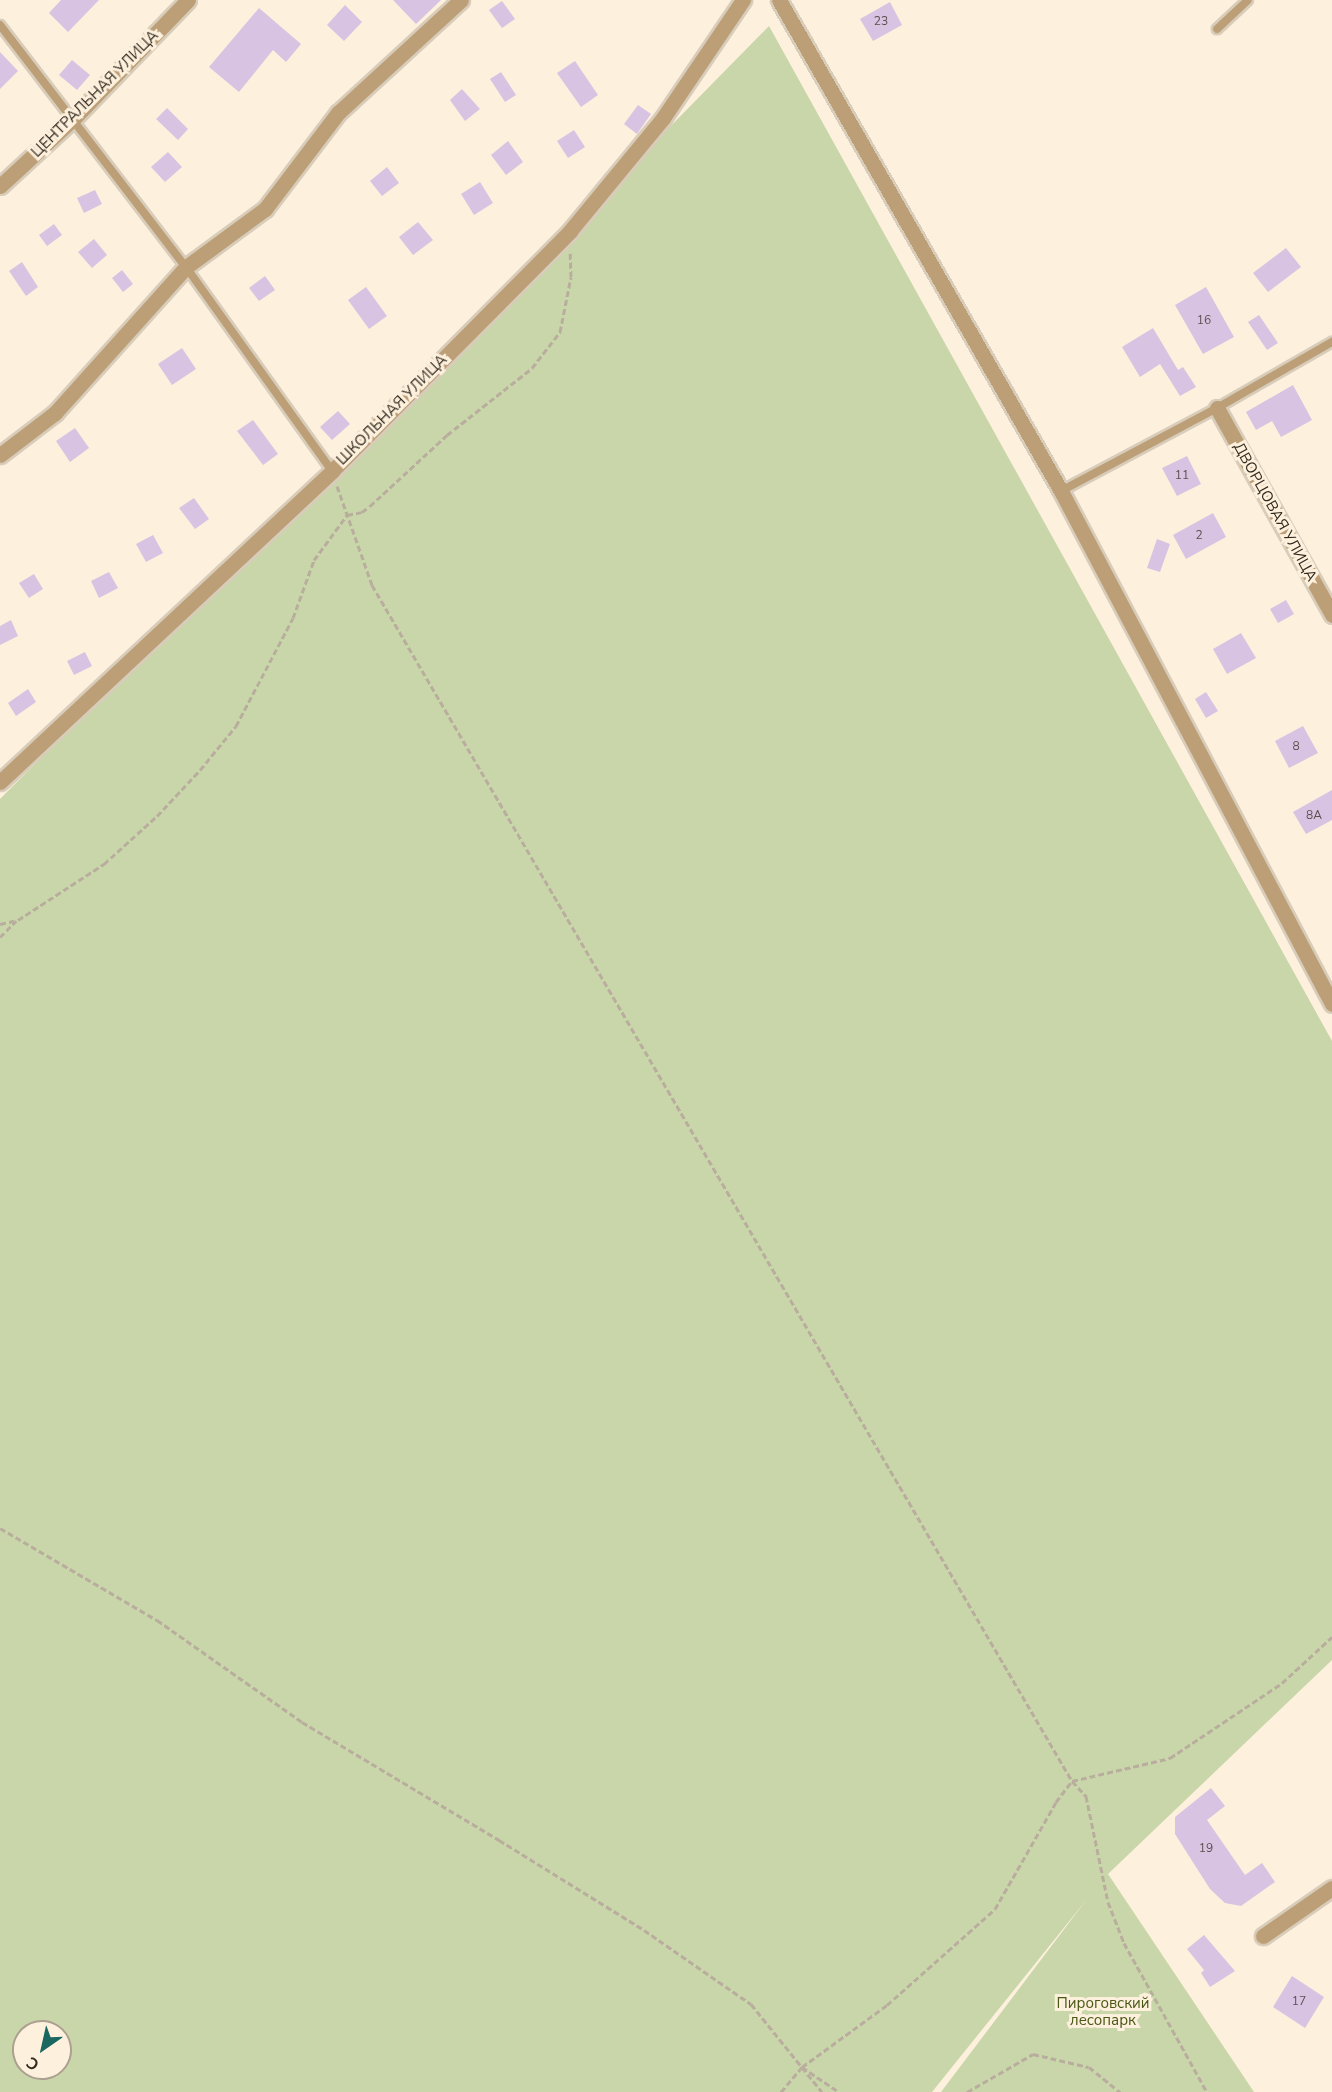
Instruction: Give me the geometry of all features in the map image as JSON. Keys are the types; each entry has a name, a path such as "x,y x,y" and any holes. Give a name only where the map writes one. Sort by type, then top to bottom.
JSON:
{"street":[{"name":"ЦЕНТРАЛЬНАЯ УЛИЦА","path":"0,186 74,118 188,0"},
{"path":"0,455 56,413 186,267 265,209 338,114 461,0"},
{"name":"ШКОЛЬНАЯ УЛИЦА","path":"0,782 332,471 570,231 663,118 743,0"},
{"path":"779,0 1061,491 1332,1004"},
{"name":"ДВОРЦОВАЯ УЛИЦА","path":"1217,408 1332,615"},
{"path":"1263,1936 1332,1888"}],"lane":[{"path":"1217,29 1248,0"},
{"path":"0,25 74,118 186,267 332,471"},
{"path":"1061,491 1217,408 1332,342"}],"path":[{"path":"0,937 18,920 104,864 157,816 236,726 293,618 314,560 347,514 362,512 370,506 447,435 532,368 560,332 571,277 570,231"},
{"path":"332,471 372,585 1072,1781 1086,1796 1108,1902 1124,1943 1208,2092"},
{"path":"0,924 18,920"},
{"path":"0,1528 157,1620 302,1722 499,1839 644,1930 751,2004 822,2092"},
{"path":"781,2092 802,2067 887,2004 995,1909 1056,1802 1072,1781 1170,1758 1282,1683 1332,1637"},
{"path":"967,2092 1033,2054 1089,2067 1120,2092"},
{"path":"802,2067 839,2092"}],"green space":[{"name":"Пироговский лесопарк","path":"769,26 1332,1041 1332,1660 1108,1874 1254,2092 941,2092 1087,1899 932,2092 0,2092 0,799 302,497 332,471"}],"building":[{"path":"61,0 99,0 68,32 49,13"},
{"path":"393,0 441,0 416,24"},
{"path":"502,1 515,19 502,28 489,10"},
{"path":"890,2 902,25 873,41 860,19"},
{"path":"345,5 362,22 344,41 327,25"},
{"path":"259,8 301,44 286,62 273,50 239,92 209,67"},
{"path":"0,52 18,71 0,89"},
{"path":"72,60 90,75 77,90 59,75"},
{"path":"575,61 598,95 581,107 557,73"},
{"path":"501,72 516,95 505,102 490,79"},
{"path":"462,89 480,109 465,121 450,100"},
{"path":"638,105 651,114 637,134 624,124"},
{"path":"167,108 188,129 178,140 156,119"},
{"path":"574,130 585,147 568,158 557,141"},
{"path":"508,141 523,162 506,175 491,155"},
{"path":"168,152 182,167 165,182 151,167"},
{"path":"387,167 399,183 382,196 370,181"},
{"path":"480,182 493,203 474,215 461,194"},
{"path":"95,190 102,204 84,213 77,198"},
{"path":"418,222 433,240 413,255 399,237"},
{"path":"54,224 62,235 47,246 39,235"},
{"path":"94,239 107,255 92,268 78,252"},
{"path":"1286,248 1301,267 1268,292 1253,273"},
{"path":"22,262 38,287 26,296 9,271"},
{"path":"122,270 133,284 123,292 112,278"},
{"path":"265,276 275,290 259,301 249,288"},
{"path":"366,287 387,316 369,329 348,300"},
{"path":"1206,287 1234,337 1203,354 1175,305"},
{"path":"1259,315 1278,343 1267,350 1248,322"},
{"path":"1153,328 1178,370 1183,367 1196,387 1180,396 1160,364 1140,377 1122,347"},
{"path":"182,348 196,369 172,385 158,364"},
{"path":"1293,385 1312,420 1281,437 1272,421 1256,430 1246,412"},
{"path":"338,411 350,424 332,440 320,427"},
{"path":"253,420 278,454 263,465 237,431"},
{"path":"75,428 89,448 70,462 56,441"},
{"path":"1187,456 1201,484 1177,496 1162,468"},
{"path":"194,498 209,519 195,529 179,508"},
{"path":"1213,513 1226,537 1186,559 1173,535"},
{"path":"153,535 163,553 146,562 136,544"},
{"path":"1157,539 1170,544 1160,572 1147,568"},
{"path":"109,572 118,588 99,598 91,581"},
{"path":"34,574 43,589 29,598 19,583"},
{"path":"1286,600 1294,614 1278,623 1270,609"},
{"path":"11,620 18,636 0,645 0,626"},
{"path":"1241,633 1256,658 1227,674 1213,649"},
{"path":"85,652 92,666 74,675 67,661"},
{"path":"28,689 36,702 16,716 8,703"},
{"path":"1206,692 1218,711 1206,718 1195,699"},
{"path":"1303,726 1318,753 1289,768 1275,741"},
{"path":"1332,790 1332,820 1306,834 1293,812"},
{"path":"1211,1788 1225,1806 1207,1820 1245,1875 1262,1863 1275,1882 1241,1906 1225,1903 1210,1889 1175,1834 1175,1817"},
{"path":"1204,1935 1235,1971 1210,1987 1201,1973 1204,1970 1187,1949"},
{"path":"1292,1976 1324,1997 1305,2028 1273,2007"}]}
